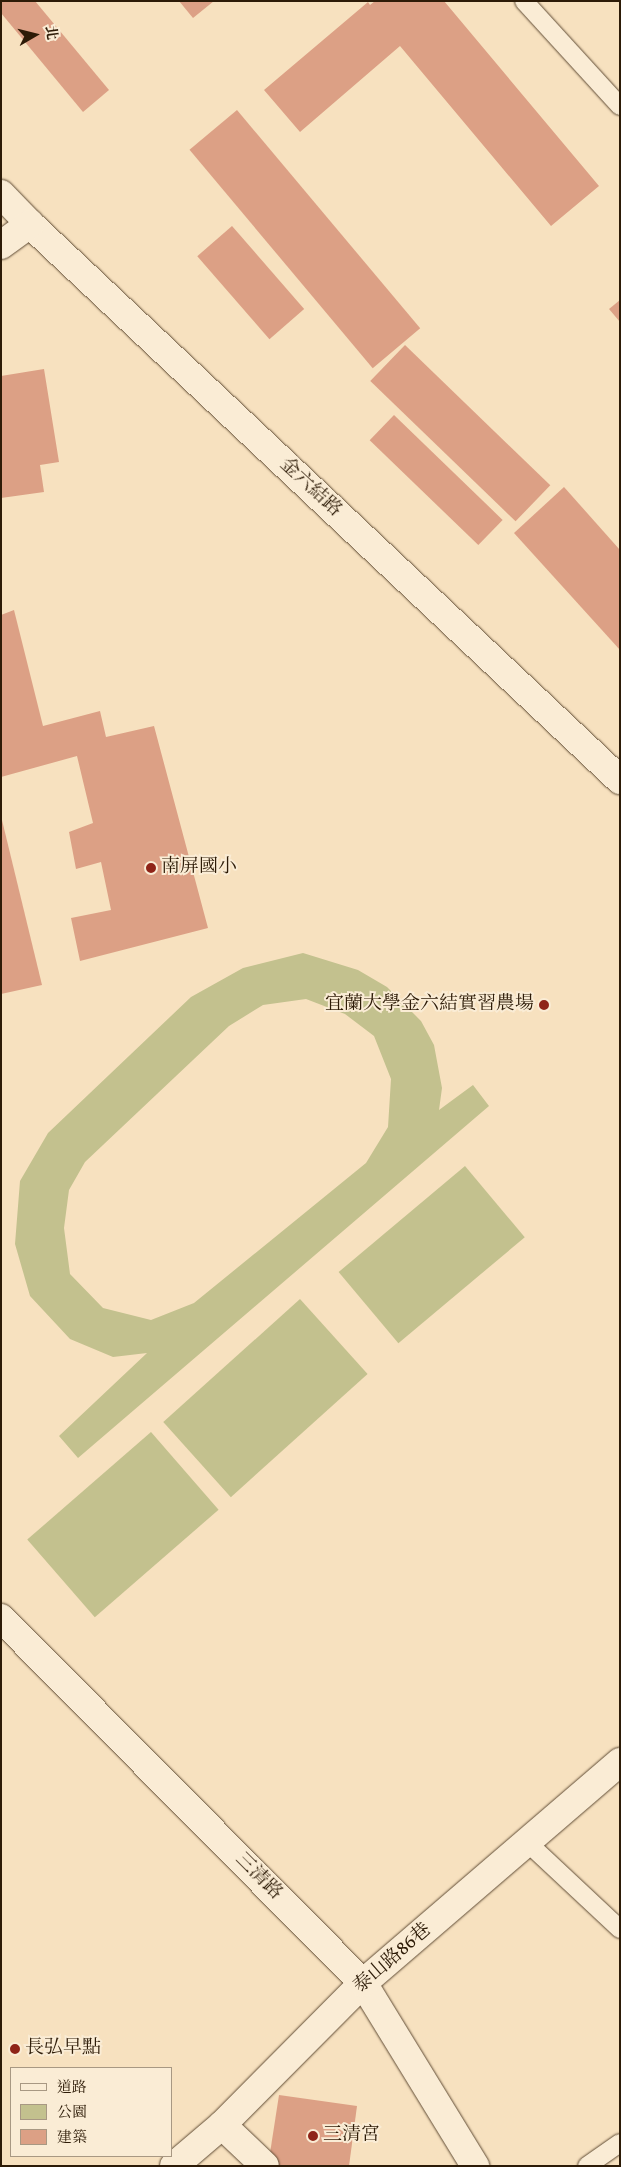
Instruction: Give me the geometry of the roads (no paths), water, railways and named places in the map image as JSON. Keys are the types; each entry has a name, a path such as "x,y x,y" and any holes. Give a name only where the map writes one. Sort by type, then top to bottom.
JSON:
{"street":[{"name":"金六結路","path":"1,194 30,224 620,780"},
{"path":"1,246 30,224"},
{"name":"三清路","path":"1,1618 363,1983 475,2166"},
{"name":"泰山路86巷","path":"174,2166 222,2125 363,1983 620,1762"},
{"path":"222,2125 264,2166"}],"lane":[{"path":"524,1 616,95"},
{"path":"528,1843 620,1929"},
{"path":"587,2166 620,2143"}],"place":[{"name":"南屏國小","path":"151,868"},
{"name":"宜蘭大學金六結實習農場","path":"544,1005"},
{"name":"長弘早點","path":"15,2049"},
{"name":"三清宮","path":"313,2136"}]}
